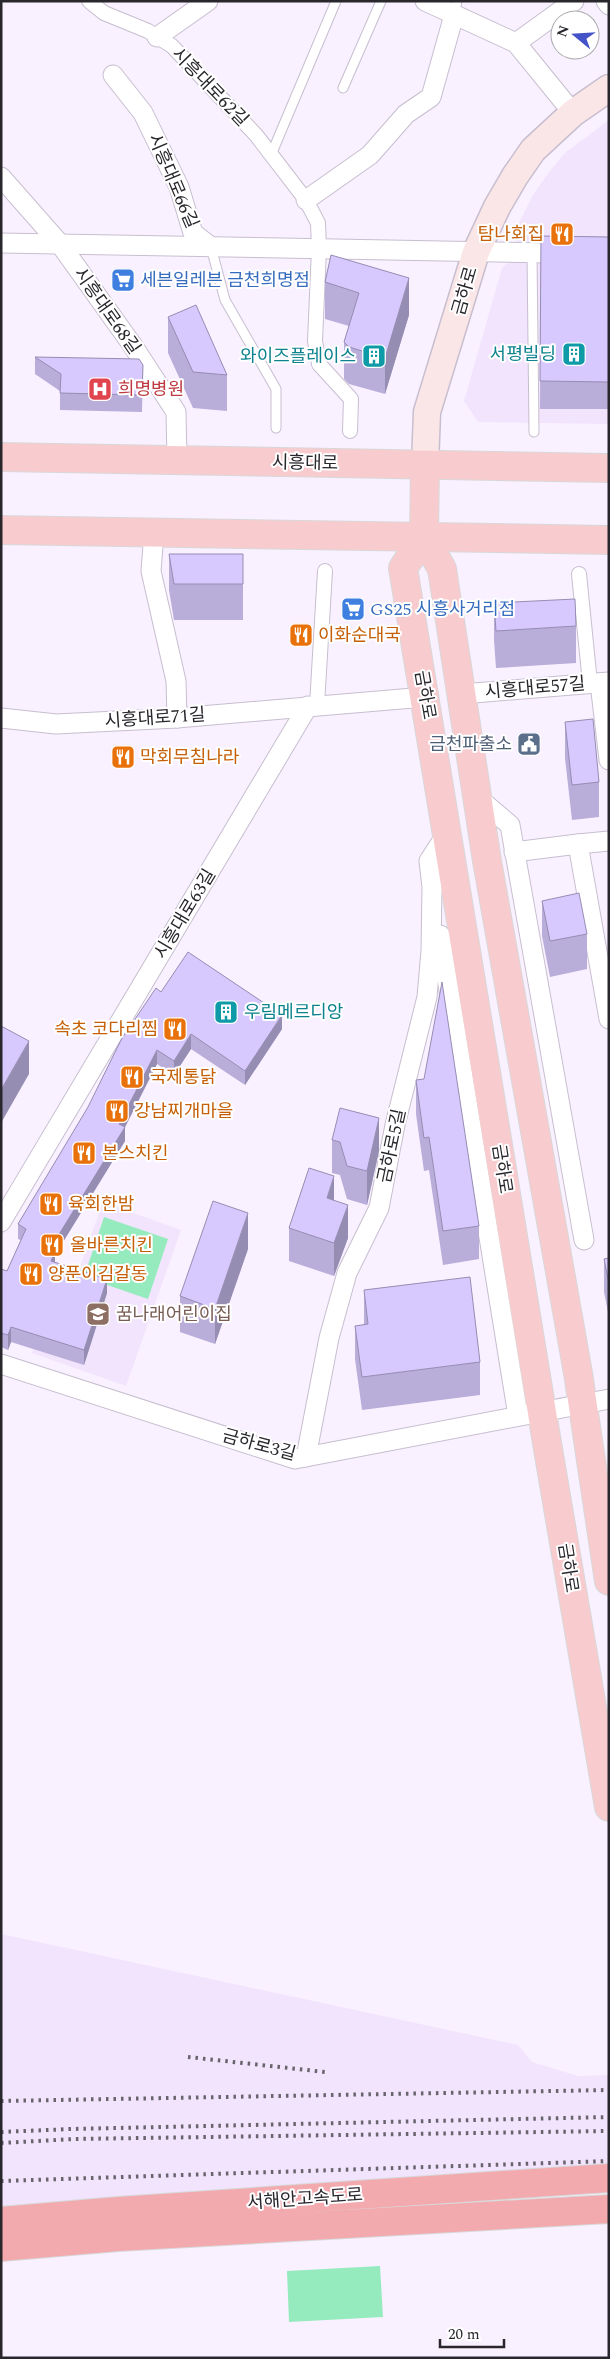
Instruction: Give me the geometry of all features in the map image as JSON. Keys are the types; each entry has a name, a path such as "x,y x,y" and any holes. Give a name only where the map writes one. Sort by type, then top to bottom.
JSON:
{"highway":[{"name":"서해안고속도로","path":"1,2221 609,2178"},
{"name":"서해안고속도로","path":"1,2247 118,2237 609,2209"}],"main road":[{"name":"금하로","path":"609,88 573,113 533,150 515,176 476,252 427,412 424,536 442,569 477,797 582,1405 609,1580"},
{"name":"시흥대로","path":"1,457 609,468"},
{"path":"1,530 609,540"},
{"name":"금하로","path":"424,536 404,568 448,832 530,1414 609,1806"}],"street":[{"name":"시흥대로62길","path":"89,1 104,13 157,37 172,46 256,135 306,200 318,223 319,249 315,341 318,364 351,398 350,430"},
{"path":"157,37 208,1"},
{"path":"425,1 456,8 516,43 573,113"},
{"path":"516,43 574,1"},
{"path":"606,1 609,5"},
{"path":"306,200 370,155 406,114 431,97 456,8"},
{"name":"시흥대로66길","path":"113,75 143,113 179,187 193,233 211,247"},
{"name":"시흥대로68길","path":"1,177 60,244 133,346 176,412 177,460"},
{"name":"금하로","path":"1,243 476,252"},
{"path":"476,252 609,254"},
{"path":"154,533 151,571 176,681 177,718"},
{"path":"325,571 312,706 425,697"},
{"path":"579,574 600,683 609,760"},
{"name":"시흥대로57길","path":"462,694 600,683"},
{"name":"시흥대로71길","path":"1,718 56,724 177,718 312,706"},
{"name":"시흥대로63길","path":"1,1222 312,706"},
{"path":"477,797 510,825 584,1240"},
{"name":"금하로5길","path":"306,1457 329,1338 347,1273 379,1208 395,1125 427,997 431,951 432,887 429,861 448,832"},
{"path":"514,852 609,840"},
{"path":"578,844 609,1019"},
{"path":"432,887 530,1414"},
{"name":"금하로3길","path":"1,1364 295,1459 609,1399"}],"lane":[{"path":"271,155 336,1"},
{"path":"343,88 381,1"},
{"name":"시흥대로66길","path":"211,247 225,300 276,389 276,428"},
{"path":"532,253 534,432"}],"shaded area":[{"path":"609,120 609,244 518,242 512,237 533,195 549,172 565,153"},
{"path":"509,262 609,264 609,424 478,422 464,401 502,268"},
{"name":"꿈나래어린이집","path":"103,1202 181,1230 126,1386 32,1353 61,1269 77,1275"},
{"path":"1,1934 518,2045 532,2062 578,2076 609,2075 609,2183 1,2211"}],"green space":[{"path":"104,1217 168,1239 148,1299 84,1277"},
{"path":"380,2266 383,2317 289,2322 287,2271"}],"building":[{"path":"541,236 609,237 609,382 540,381"},
{"path":"331,255 409,278 385,358 349,347 344,342 359,293 325,282"},
{"path":"196,305 227,375 193,372 168,317"},
{"path":"35,357 139,359 143,365 142,395 60,393 61,374"},
{"path":"169,554 243,554 243,584 174,584"},
{"path":"575,599 576,626 496,631 494,603"},
{"path":"593,719 599,782 572,785 565,722"},
{"path":"579,893 587,934 550,941 542,901"},
{"path":"188,952 282,1015 245,1071 191,1034 174,1061 157,1050 119,1124 125,1127 50,1249 55,1252 51,1261 107,1279 84,1350 11,1327 8,1335 1,1333 1,1269 7,1271 26,1229 18,1224 88,1107 121,1040 156,988 161,992"},
{"path":"442,982 479,1226 443,1231 429,1137 424,1138 416,1080 424,1079"},
{"path":"1,1026 29,1041 1,1090"},
{"path":"340,1108 379,1118 367,1171 347,1166 340,1142 332,1140"},
{"path":"309,1168 334,1176 327,1198 348,1205 334,1243 289,1228"},
{"path":"213,1201 248,1213 215,1309 180,1296"},
{"path":"609,1258 609,1284 604,1259"},
{"path":"470,1277 480,1362 362,1377 355,1326 368,1324 364,1290"}],"railway":[{"path":"188,2057 325,2072"},
{"path":"1,2101 609,2090"},
{"path":"1,2132 609,2117"},
{"path":"1,2143 74,2139 609,2131"},
{"path":"1,2181 609,2161"}],"place":[{"name":"탐나회집","path":"562,234"},
{"name":"세븐일레븐 금천희명점","path":"123,280"},
{"name":"서평빌딩","path":"574,354"},
{"name":"와이즈플레이스","path":"374,356"},
{"name":"희명병원","path":"100,389"},
{"name":"GS25 시흥사거리점","path":"353,609"},
{"name":"이화순대국","path":"301,635"},
{"name":"금천파출소","path":"529,744"},
{"name":"막회무침나라","path":"123,757"},
{"name":"우림메르디앙","path":"226,1012"},
{"name":"속초 코다리찜","path":"175,1029"},
{"name":"국제통닭","path":"132,1077"},
{"name":"강남찌개마을","path":"117,1111"},
{"name":"본스치킨","path":"84,1153"},
{"name":"육회한밤","path":"51,1204"},
{"name":"올바른치킨","path":"52,1245"},
{"name":"양푼이김갈동","path":"31,1274"},
{"name":"꿈나래어린이집","path":"98,1314"}]}
